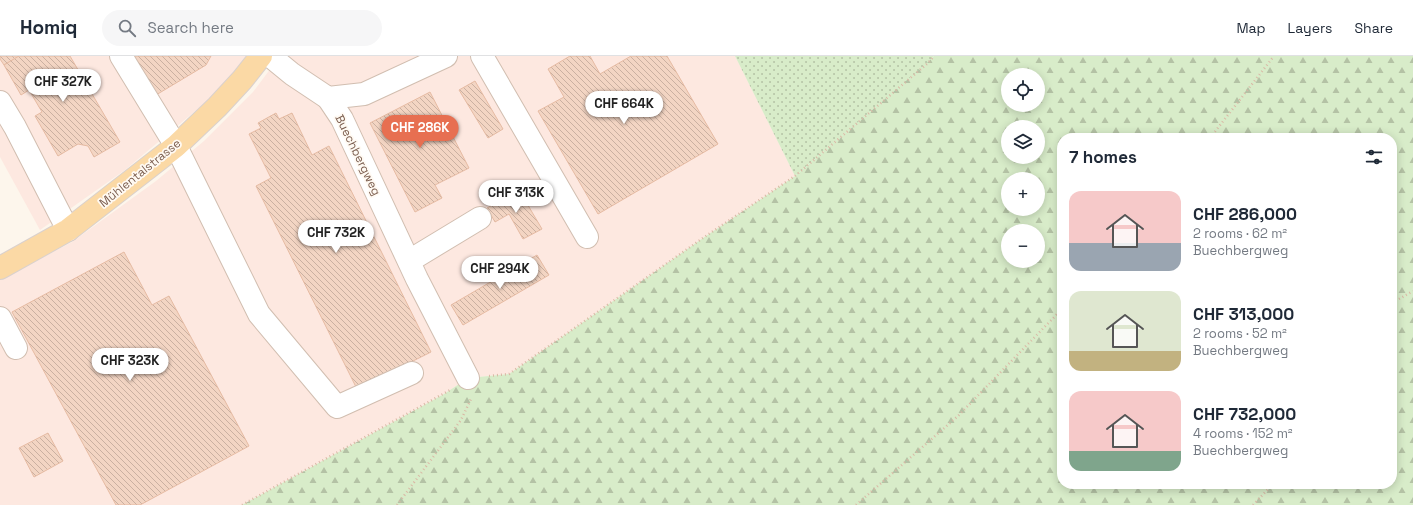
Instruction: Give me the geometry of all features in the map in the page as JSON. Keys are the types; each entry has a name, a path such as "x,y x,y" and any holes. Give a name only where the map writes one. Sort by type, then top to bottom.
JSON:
{"main road":[{"name":"Mühlentalstrasse","path":"0,268 68,230 176,146 217,107 261,56"}],"street":[{"path":"121,56 176,146 259,314 337,407 412,373"},
{"name":"Buechbergweg","path":"270,56 292,74 328,98 342,119 413,270 468,378"},
{"name":"Buechbergweg","path":"328,98 364,94 446,56"},
{"path":"482,56 587,237"},
{"path":"0,102 68,230"},
{"path":"413,270 480,218"},
{"path":"0,318 16,348"}],"path":[{"path":"242,505 444,394 468,378 508,374 697,242 795,176 922,68 934,56"},
{"path":"1214,133 1274,56"},
{"path":"1397,300 1413,291"},
{"path":"856,505 958,416 1057,314"},
{"path":"397,505 461,420 472,397 468,378"},
{"path":"1253,505 1268,489"}],"shaded area":[{"path":"0,56 247,56 243,63 207,101 125,170 40,230 0,157"},
{"path":"280,56 735,56 795,176 703,238 509,374 468,378 444,394 242,505 0,505 0,280 72,242 156,181 204,141 253,92"}],"green space":[{"path":"735,56 934,56 928,63 795,176"},
{"path":"934,56 1413,56 1413,505 242,505 444,394 468,378 509,374 703,238 795,176"}],"building":[{"path":"0,56 19,56 4,65 0,59"},
{"path":"19,56 70,56 120,142 94,157 88,146 78,144 58,156 35,116 42,112 29,90 21,95 4,65"},
{"path":"132,56 211,56 206,65 156,95"},
{"path":"570,56 590,56 600,74 631,56 667,56 718,144 598,214 538,111 564,97 548,69"},
{"path":"475,81 503,129 488,138 459,90"},
{"path":"430,92 469,168 435,185 442,198 415,212 370,123"},
{"path":"276,113 279,119 292,113 312,155 329,146 431,352 357,389 256,186 271,178 249,134 261,128 258,123"},
{"path":"519,190 542,229 523,239 509,214 495,222 487,208"},
{"path":"124,252 152,305 169,296 249,446 140,505 116,505 12,312"},
{"path":"537,255 549,275 463,325 451,305"},
{"path":"48,433 63,461 34,477 19,448"}]}
